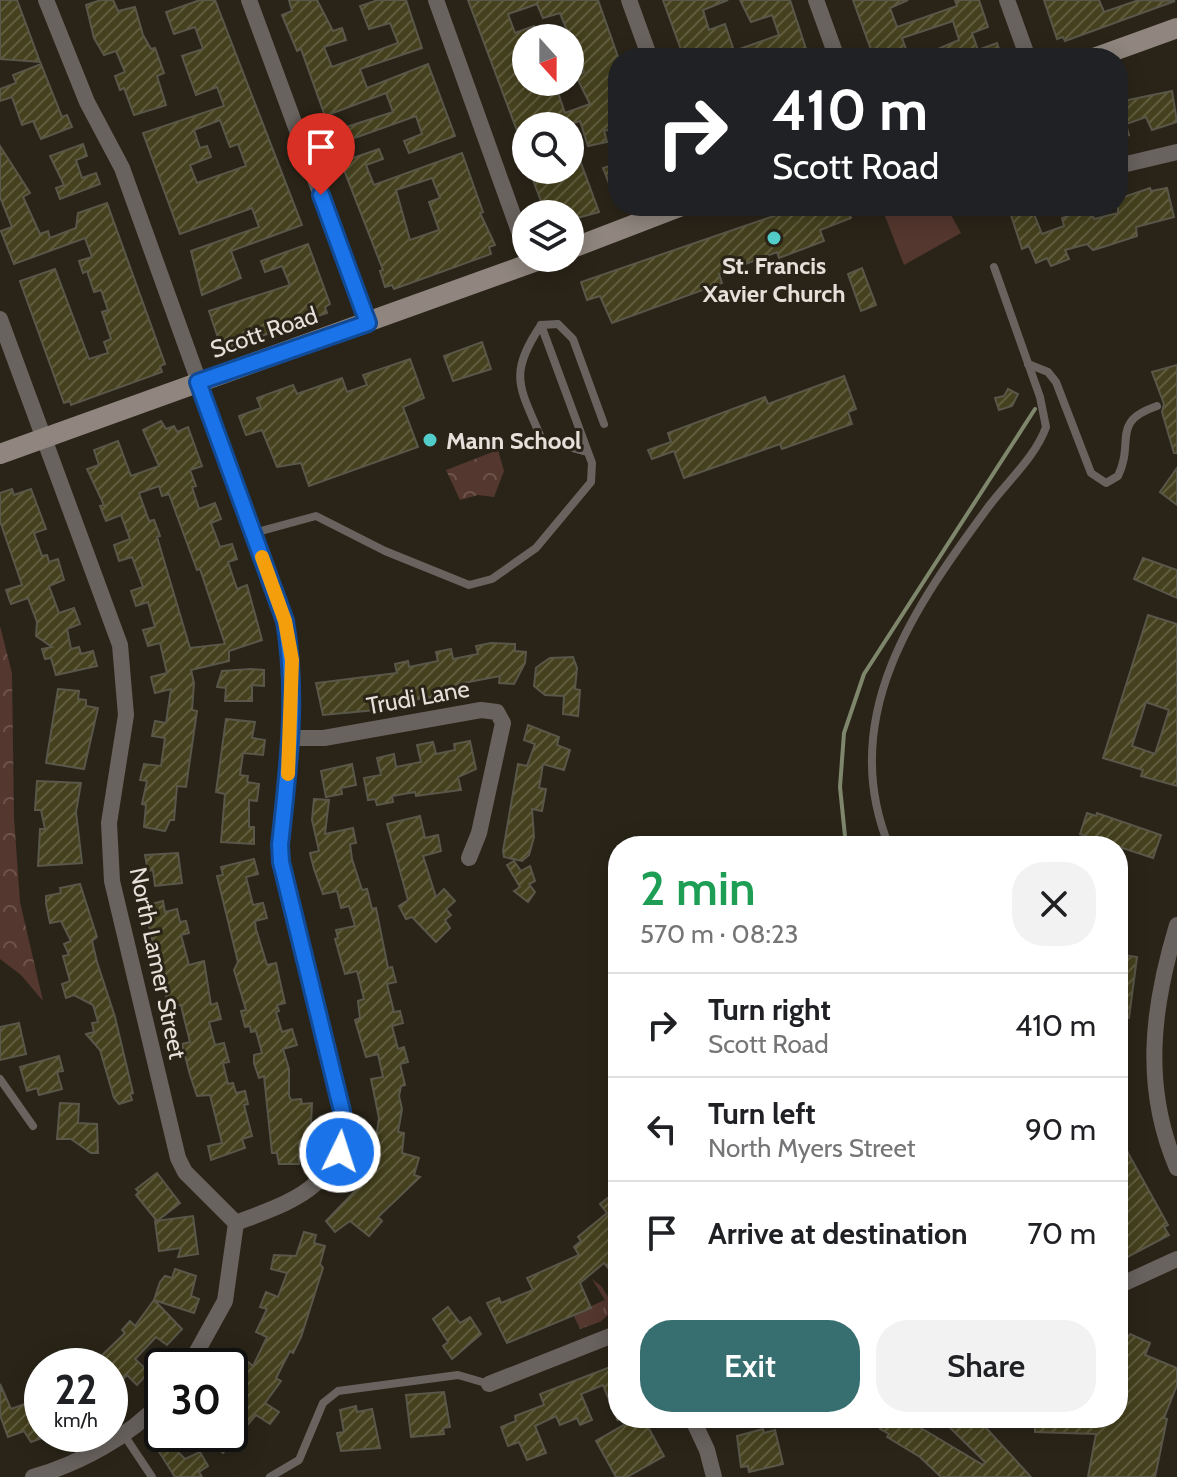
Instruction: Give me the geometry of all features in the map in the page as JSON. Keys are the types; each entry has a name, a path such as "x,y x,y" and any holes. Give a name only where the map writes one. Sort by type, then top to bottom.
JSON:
{"street":[{"path":"46,0 87,102 122,168 285,621 292,660 292,738 280,845 281,862 342,1111 340,1152 313,1186 292,1199 236,1223 225,1301 199,1348"},
{"path":"249,0 368,323"},
{"path":"436,0 512,202"},
{"path":"629,0 646,48"},
{"path":"816,0 833,48"},
{"path":"1007,0 1024,48"},
{"path":"1122,48 1177,28"},
{"path":"1128,164 1177,152"},
{"path":"584,244 656,216"},
{"name":"Scott Road","path":"0,454 368,323 512,266"},
{"name":"North Lamer Street","path":"0,319 120,645 126,715 109,823 112,881 178,1158 185,1172 236,1223"},
{"name":"Trudi Lane","path":"292,738 324,738 481,710 497,712 503,723 479,833 469,858"},
{"path":"1177,925 1156,1011 1152,1061 1155,1099 1177,1168"},
{"path":"1128,1281 1177,1259"},
{"path":"489,1384 608,1337"},
{"path":"128,1431 144,1417"},
{"path":"697,1428 714,1477"},
{"path":"33,1477 93,1452"}],"lane":[{"path":"885,836 873,780 873,724 884,678 906,628 1044,433 1047,419 994,267"},
{"path":"541,325 558,324 573,339 604,424"},
{"path":"253,533 316,516 385,551 469,585 492,579 536,548 591,482 587,452 541,325"},
{"path":"541,325 521,355 520,387 542,440 587,452"},
{"path":"1028,364 1048,372 1056,382 1091,473 1099,481 1106,483 1118,476 1124,461 1125,429 1130,419 1157,406"},
{"path":"0,1079 33,1126"},
{"path":"270,1477 299,1460 323,1403 338,1391 458,1375 489,1384"},
{"path":"128,1440 152,1477"}],"green space":[{"path":"885,216 952,216 961,233 904,265"},
{"path":"498,450 504,471 494,497 478,495 460,500 446,470"},
{"path":"0,626 12,673 14,818 20,902 43,1001 21,975 0,959"},
{"path":"592,1279 608,1296 608,1315 600,1322 580,1329 573,1314 605,1300"}],"building":[{"path":"0,0 17,0 40,62 0,59"},
{"path":"113,0 118,11 135,7 143,35 151,49 155,48 164,73 157,76 166,105 134,115 124,88 120,90 115,76 125,72 116,51 104,55 94,38 86,5"},
{"path":"200,0 215,0 302,225 231,251 241,278 202,295 191,251 259,227 252,208 180,234 143,133 224,106 217,87 196,95 182,56 203,49 195,27 174,34 166,12","holes":["220,120 230,147 238,144 246,166 197,183 190,165 211,157 207,146 200,148 194,130"]},
{"path":"289,0 317,0 333,31 342,28 346,40 324,47 332,67 398,43 390,23 369,29 360,6 378,0 406,0 422,48 360,69 367,88 428,64 455,136 409,153 404,141 422,134 416,116 335,145 331,132 393,112 386,93 325,116 301,49 297,51 282,15 292,11"},
{"path":"468,0 598,0 615,48 608,48 608,130 604,130 607,142 588,146 584,134 584,112 568,112 590,104 584,92 584,24 564,24 560,13 543,18 537,4 508,14 512,25 512,96 559,96 565,112 512,112 512,117"},
{"path":"663,0 728,0 703,10 709,30 725,24 733,48 680,48"},
{"path":"740,0 790,0 806,48 742,48 779,35 772,15 751,22"},
{"path":"853,0 908,0 890,8 897,27 957,6 955,0 979,0 988,27 972,33 977,48 940,48 959,40 953,21 902,38 906,48 870,48"},
{"path":"1044,0 1099,0 1104,12 1139,0 1175,1 1065,41 1063,37 1057,39"},
{"path":"41,64 62,117 67,115 72,127 41,139 33,121 22,125 12,97 0,101 0,89 16,83 13,75"},
{"path":"1172,91 1177,122 1152,130 1146,117 1128,123 1128,100"},
{"path":"83,144 87,156 76,160 82,178 96,173 100,184 60,199 56,188 64,185 50,156"},
{"path":"0,146 30,193 23,197 40,234 48,231 50,238 76,228 78,213 107,203 165,364 160,366 162,372 71,405 70,401 64,403 20,281 55,269 89,359 108,353 104,342 111,339 102,312 108,310 101,290 94,292 87,271 83,273 79,261 92,257 85,238 14,264 1,231 12,227 0,197"},
{"path":"379,149 383,159 366,165 374,185 462,153 483,212 480,213 495,245 489,247 491,254 394,289 392,285 385,287 380,271 383,270 341,162","holes":["432,178 440,198 429,202 439,230 410,240 396,190"]},
{"path":"584,171 599,212 584,216 584,200 541,200 534,184 584,184"},
{"path":"1150,188 1151,191 1167,188 1174,217 1136,227 1137,236 1103,247 1093,250 1087,244 1065,250 1069,259 1051,266 1047,258 1036,263 1029,246 1022,249 1011,216 1035,216 1042,234 1064,226 1062,218 1067,216 1093,216 1094,219 1128,216 1128,196"},
{"path":"774,216 851,218 820,230 824,241 779,258 777,252 719,274 722,283 612,323 600,296 587,300 581,282"},
{"path":"308,244 330,304 325,307 327,313 228,348 225,342 220,344 209,311 290,285 282,266 265,272 261,261"},
{"path":"862,268 876,305 861,311 848,274"},
{"path":"482,342 491,369 453,381 444,356"},
{"path":"410,359 424,398 403,407 418,447 309,486 301,463 277,467 262,430 246,435 239,416 261,408 257,398 293,385 297,394 342,378 347,392 367,385 363,375"},
{"path":"1177,365 1177,453 1174,453 1162,412 1164,404 1152,372"},
{"path":"844,376 856,409 848,412 852,424 782,449 780,444 684,478 674,451 652,459 648,450 671,442 668,433 765,397 768,404"},
{"path":"1008,389 1018,394 1012,406 999,410 995,398 1004,396"},
{"path":"161,421 166,429 174,426 177,432 188,427 202,466 190,470 199,509 215,503 221,519 211,523 220,547 232,544 237,559 228,562 237,589 247,585 262,640 229,651 229,661 191,670 194,683 192,710 197,711 186,787 177,786 174,820 170,820 165,831 144,827 146,805 142,804 147,781 140,780 144,764 161,766 165,738 152,736 155,721 166,723 171,689 155,693 151,677 167,673 160,643 148,646 143,630 155,627 148,602 136,606 131,591 143,587 132,557 119,561 114,545 130,539 121,515 106,521 100,506 104,505 87,469 99,465 94,450 118,441 131,476 159,466 143,430","holes":["159,486 162,496 169,494 197,570 200,569 225,644 190,648 157,537 160,536 154,520 149,521 139,493"]},
{"path":"1177,468 1177,505 1160,492"},
{"path":"12,489 14,495 31,489 46,529 34,533 42,556 47,555 49,562 58,559 64,580 49,586 59,613 74,608 80,624 67,629 71,649 79,647 81,654 93,651 97,666 56,675 51,658 45,659 42,649 52,647 36,636 37,622 28,598 11,604 6,590 22,585 0,521 0,493"},
{"path":"1143,558 1177,570 1177,598 1134,579"},
{"path":"1148,615 1177,624 1177,786 1141,776 1143,770 1103,758","holes":["1146,702 1169,710 1155,754 1132,746"]},
{"path":"515,644 515,651 526,652 525,663 514,684 499,683 500,676 458,684 460,694 403,702 402,696 375,700 376,710 323,715 316,683 397,673 395,664 408,661 409,667 438,661 436,652 451,649 453,659 478,654 476,646"},
{"path":"573,657 577,668 575,689 580,690 578,716 563,714 564,696 545,695 534,686 536,668 541,664 550,658"},
{"path":"264,670 264,686 252,685 252,701 225,701 226,688 217,687 222,671"},
{"path":"58,689 79,691 78,699 86,700 86,706 98,708 84,769 46,763"},
{"path":"226,719 255,722 252,738 265,740 263,755 243,753 240,775 248,776 247,782 259,784 257,801 249,800 249,827 254,827 254,844 221,842 225,794 216,792"},
{"path":"528,725 559,737 557,745 570,750 564,770 543,764 539,788 546,789 542,811 532,809 534,837 529,855 522,861 504,857 503,851 518,764 527,766 535,744 524,740"},
{"path":"470,741 476,769 458,777 461,790 392,796 393,802 377,805 375,799 368,800 364,778 381,775 377,758 394,754 396,767 421,762 417,745 433,742 436,754 455,750 454,744"},
{"path":"352,764 356,785 341,788 342,794 326,797 321,771"},
{"path":"37,781 81,783 76,812 82,863 38,866 40,829 45,829 41,810 35,810"},
{"path":"314,799 329,800 325,834 353,828 356,843 350,844 352,859 362,890 367,889 372,909 376,908 388,968 392,967 396,982 387,984 394,1012 400,1011 403,1023 392,1026 398,1049 404,1047 408,1062 400,1064 405,1085 401,1086 399,1096 402,1109 398,1132 404,1133 402,1153 419,1158 414,1175 420,1177 378,1217 382,1221 369,1236 350,1221 335,1232 326,1221 354,1192 374,1153 379,1118 371,1079 383,1077 378,1054 366,1057 355,1020 360,1018 358,1001 364,999 357,971 345,974 335,939 338,938 336,930 355,926 349,906 341,908 337,891 323,894 310,853 319,851 312,820"},
{"path":"1087,813 1096,816 1097,813 1161,835 1153,858 1128,850 1128,836 1080,834"},
{"path":"420,816 425,838 438,835 441,851 423,856 436,897 444,889 455,901 446,909 451,915 445,920 450,928 436,942 412,917 406,919 399,906 408,900 387,824"},
{"path":"178,853 182,883 155,886 153,870 148,871 145,855"},
{"path":"254,859 258,874 246,877 253,905 263,903 267,918 255,921 256,929 267,965 276,963 285,1003 277,1005 279,1011 276,1012 282,1032 292,1029 297,1045 283,1049 289,1069 289,1096 291,1100 301,1099 302,1104 312,1103 310,1143 299,1143 299,1164 279,1164 277,1153 272,1153 264,1076 259,1078 254,1063 254,1055 262,1053 256,1031 251,1032 250,1026 245,1027 241,1011 246,1010 234,970 238,962 217,876 223,875 221,867"},
{"path":"514,861 521,871 530,866 535,881 529,884 535,892 528,902 514,891 520,887 507,865"},
{"path":"80,884 97,937 92,941 115,1017 133,1093 130,1094 132,1100 119,1104 114,1098 100,1050 86,1034 94,1032 92,1023 98,1022 93,1005 74,995 66,998 62,984 70,981 63,956 69,955 64,944 71,941 61,921 50,923 46,904 46,896 61,893 60,888"},
{"path":"163,901 165,912 177,909 180,922 186,921 189,933 181,935 189,965 204,961 211,1005 217,1003 221,1019 209,1022 215,1045 224,1043 229,1062 223,1063 228,1084 233,1083 236,1093 245,1091 248,1104 244,1105 252,1136 242,1139 245,1148 211,1160 208,1146 222,1143 210,1095 197,1096 182,1044 190,1042 181,1005 169,1008 144,906"},
{"path":"1128,956 1137,957 1128,1018"},
{"path":"19,1023 26,1054 0,1060 0,1027"},
{"path":"59,1056 63,1071 57,1072 62,1089 39,1095 37,1088 27,1091 20,1067"},
{"path":"60,1103 79,1104 78,1123 97,1124 98,1153 91,1153 71,1139 57,1139"},
{"path":"1128,1153 1168,1225 1164,1227 1169,1235 1128,1257"},
{"path":"157,1173 180,1203 157,1221 136,1195 139,1192 136,1189"},
{"path":"608,1198 608,1268 604,1263 580,1283 591,1308 507,1343 487,1303 499,1298 501,1303 533,1290 527,1278 579,1255 574,1247 581,1241 578,1237 607,1213 600,1204"},
{"path":"193,1216 198,1254 178,1257 181,1248 159,1251 155,1221"},
{"path":"304,1232 316,1235 314,1243 325,1246 320,1264 323,1268 301,1337 276,1378 281,1381 265,1403 279,1412 270,1424 256,1415 248,1424 248,1362 253,1366 267,1337 256,1332 267,1309 260,1307 266,1292 278,1297 287,1273 271,1269 274,1255 296,1256"},
{"path":"175,1269 196,1276 191,1296 199,1299 194,1313 154,1300 160,1282 165,1276 172,1278"},
{"path":"154,1300 182,1329 167,1345 156,1337 135,1359 144,1367 144,1377 137,1385 128,1376 128,1348 110,1348 125,1333 122,1330 130,1321 135,1326"},
{"path":"448,1307 460,1323 470,1317 481,1334 452,1359 443,1346 448,1342 433,1319"},
{"path":"1130,1334 1150,1343 1145,1355 1177,1368 1177,1385 1164,1418 1167,1419 1155,1477 1088,1477 1096,1434 1035,1432 1035,1428 1128,1428"},
{"path":"608,1368 608,1397 603,1385 581,1394 592,1420 580,1425 577,1418 560,1425 556,1416 535,1426 546,1453 527,1460 519,1442 508,1446 501,1427 516,1421 515,1416 544,1405 540,1394"},
{"path":"0,1384 11,1409 24,1404 24,1431 8,1437 0,1415"},
{"path":"444,1392 450,1427 443,1428 444,1434 411,1437 406,1395"},
{"path":"356,1406 357,1412 372,1409 380,1448 341,1451 337,1433 344,1432 340,1410"},
{"path":"619,1428 649,1428 664,1456 627,1477 616,1477 596,1441"},
{"path":"921,1428 983,1465 985,1462 950,1428 986,1428 1031,1477 941,1477 920,1457 887,1437 889,1434 880,1429"},
{"path":"763,1429 764,1433 775,1430 783,1464 749,1472 748,1466 741,1467 737,1436"},
{"path":"159,1452 178,1452 185,1459 200,1452 208,1466 199,1472 202,1477 175,1477"}],"waterway":[{"path":"845,836 840,787 844,733 864,674 1035,409"}],"slow traffic":[{"path":"262,557 285,621 292,660 292,738 288,774"}],"place":[{"name":"St. Francis Xavier Church","path":"774,238"},
{"name":"Mann School","path":"430,440"}],"route":[{"path":"321,195 368,323 198,382 285,621 292,660 292,738 280,845 281,862 342,1111 340,1152"}]}
